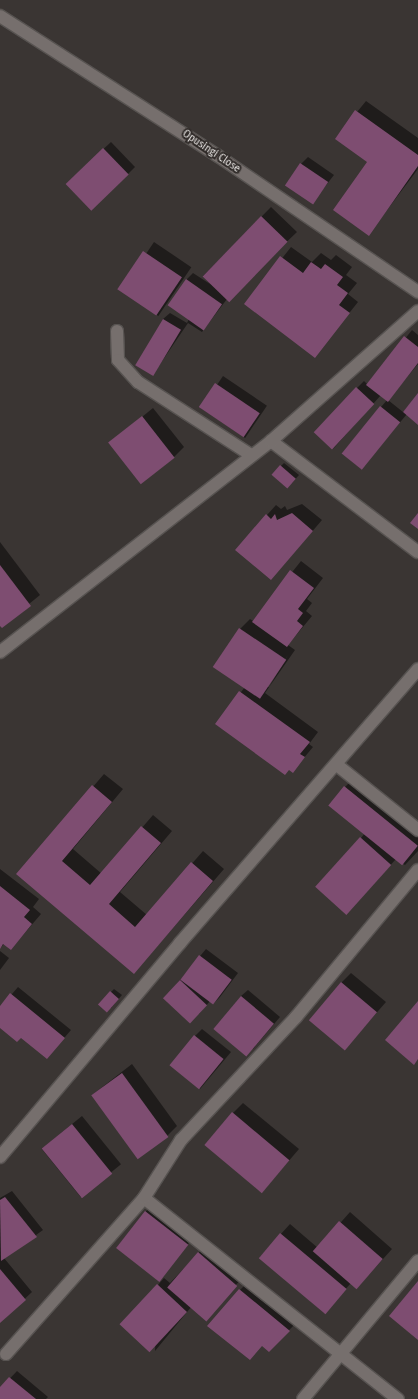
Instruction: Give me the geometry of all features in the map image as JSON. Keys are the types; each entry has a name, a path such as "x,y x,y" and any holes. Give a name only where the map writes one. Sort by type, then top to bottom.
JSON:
{"street":[{"name":"Opusingi Close","path":"0,16 218,156 418,292"},
{"path":"0,652 270,441 418,311"},
{"path":"116,331 118,360 138,382 251,455"},
{"path":"270,441 418,552"},
{"path":"0,1157 180,943 337,765 418,669"},
{"path":"337,765 418,830"},
{"path":"6,1354 144,1198 181,1140 296,1017 418,870"},
{"path":"144,1198 398,1399"},
{"path":"303,1399 418,1261"}],"building":[{"path":"355,110 418,155 418,166 369,236 333,210 367,162 335,139"},
{"path":"103,148 129,175 91,211 66,184"},
{"path":"300,163 328,182 313,204 285,185"},
{"path":"261,216 288,242 229,302 203,276"},
{"path":"143,251 182,277 156,315 117,289"},
{"path":"280,256 303,273 311,262 321,269 325,264 343,277 337,285 348,293 339,305 350,313 315,358 244,304"},
{"path":"186,279 222,304 204,330 168,305"},
{"path":"163,319 181,330 153,376 135,365"},
{"path":"404,336 418,347 418,363 388,402 366,385"},
{"path":"215,383 260,413 244,437 199,407"},
{"path":"356,387 374,404 332,449 314,432"},
{"path":"418,393 418,425 403,412"},
{"path":"380,406 400,422 362,470 342,453"},
{"path":"142,416 175,458 141,484 108,442"},
{"path":"280,465 296,479 287,489 271,475"},
{"path":"292,513 313,531 271,580 235,550 266,514 271,519 275,514 277,520"},
{"path":"418,513 418,529 410,523"},
{"path":"0,565 31,606 2,628 0,626"},
{"path":"290,570 314,588 298,609 303,613 297,621 303,626 287,647 252,622"},
{"path":"239,628 286,660 260,699 213,667"},
{"path":"239,691 310,742 300,754 305,757 293,773 289,770 285,775 215,724"},
{"path":"92,785 112,802 62,861 90,885 141,826 161,843 109,904 135,927 191,862 213,881 134,974 16,874"},
{"path":"344,786 418,846 402,865 328,805"},
{"path":"360,837 391,865 346,915 315,887"},
{"path":"0,886 30,910 24,917 32,924 11,950 3,944 0,949"},
{"path":"199,955 232,980 213,1004 180,980"},
{"path":"180,980 207,1005 190,1024 163,998"},
{"path":"341,982 377,1012 345,1051 309,1020"},
{"path":"110,991 119,999 107,1012 98,1004"},
{"path":"10,993 65,1038 47,1059 21,1038 17,1042 0,1028 0,1006"},
{"path":"241,996 274,1024 246,1057 213,1029"},
{"path":"418,1001 418,1059 414,1065 385,1040"},
{"path":"194,1035 224,1059 199,1089 169,1065"},
{"path":"122,1073 168,1137 138,1159 91,1095"},
{"path":"232,1112 289,1160 262,1193 204,1145"},
{"path":"72,1124 112,1174 82,1198 42,1149"},
{"path":"5,1197 37,1237 1,1261 0,1200"},
{"path":"145,1211 188,1245 159,1282 116,1248"},
{"path":"339,1221 383,1259 357,1289 313,1251"},
{"path":"280,1233 347,1289 325,1314 259,1258"},
{"path":"198,1252 237,1286 206,1322 167,1287"},
{"path":"0,1269 26,1300 0,1323"},
{"path":"418,1281 418,1340 389,1316"},
{"path":"157,1284 187,1312 149,1352 119,1324"},
{"path":"239,1289 290,1331 269,1352 262,1346 250,1360 207,1326"},
{"path":"9,1377 36,1399 0,1399 0,1387"}]}
